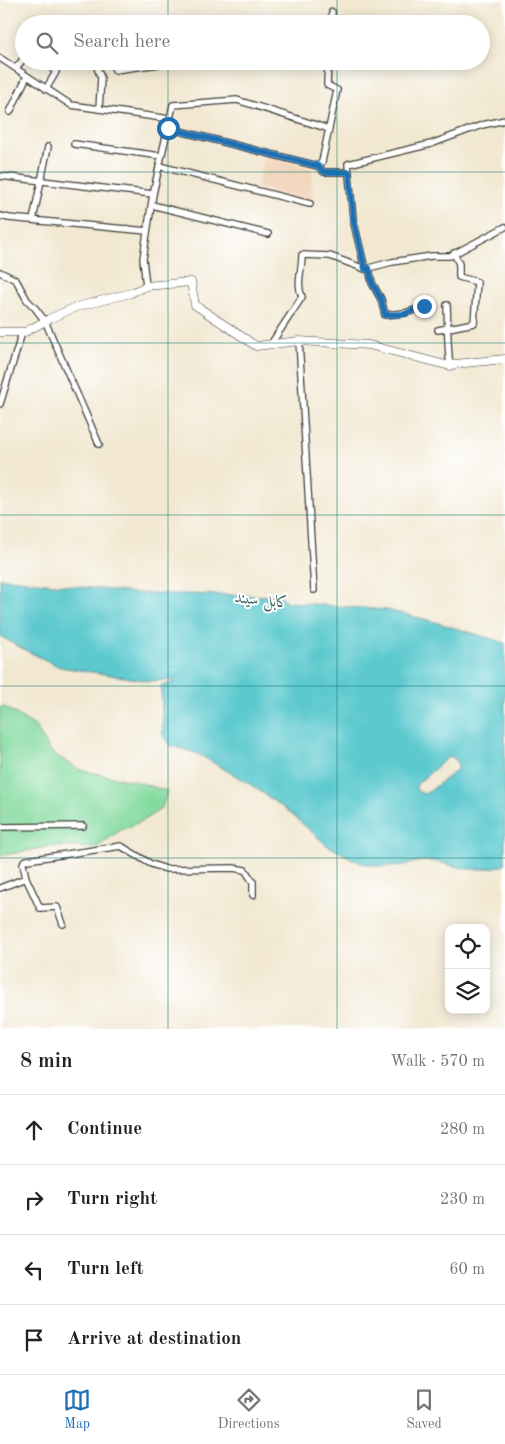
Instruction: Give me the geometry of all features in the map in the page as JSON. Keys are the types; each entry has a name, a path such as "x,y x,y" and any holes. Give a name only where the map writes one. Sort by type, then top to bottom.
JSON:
{"street":[{"path":"0,58 15,67"},
{"path":"19,70 71,105 170,119"},
{"path":"46,88 56,72 54,70"},
{"path":"98,70 101,78 99,108"},
{"path":"318,166 322,162 337,90 327,85 328,70"},
{"path":"10,112 27,76"},
{"path":"146,286 143,259 147,231 153,194 173,105 237,100 329,129"},
{"path":"430,305 405,314 385,315 381,299 367,269 353,218 348,164 431,144 482,125 505,120"},
{"path":"168,128 318,166 324,172 349,172"},
{"path":"74,144 161,156"},
{"path":"33,220 48,147"},
{"path":"159,166 310,204"},
{"path":"0,176 153,194"},
{"path":"152,205 268,234"},
{"path":"0,216 147,231"},
{"path":"271,344 302,297 298,288 302,256 330,256 367,269 392,262 432,256 450,256 505,227"},
{"path":"438,330 474,323 477,282 459,277 459,264 454,254"},
{"path":"0,272 16,280 27,300 45,321 99,444"},
{"path":"0,332 25,332 76,308 146,286 191,282 195,305 256,346 299,341 369,345 450,366 505,359"},
{"path":"447,305 447,343 450,366"},
{"path":"0,404 22,332"},
{"path":"299,341 314,590"},
{"path":"0,827 83,826"},
{"path":"63,924 57,907 40,908 26,878 24,861 121,846 151,864 166,869 233,868 245,870 253,882 253,895"},
{"path":"0,888 26,878"}],"shaded area":[{"path":"265,156 312,168 312,202 257,188"}],"green space":[{"path":"3,706 35,726 51,752 80,770 137,782 167,791 162,808 144,820 119,831 96,848 52,846 0,856 0,708"}],"water":[{"name":"کابل سيند","path":"0,578 136,593 281,596 287,602 387,610 432,621 505,643 505,865 485,869 468,869 433,861 392,866 376,866 361,863 328,846 289,812 250,784 198,754 169,745 163,736 161,687 162,685 174,683 174,680 149,681 60,667 0,636","holes":["453,757 458,766 455,771 424,794 417,791 417,784 447,758"]}],"route":[{"path":"168,128 318,166 324,172 349,172 353,218 365,269 369,268 372,283 381,299 385,315 405,314 424,306"}]}
